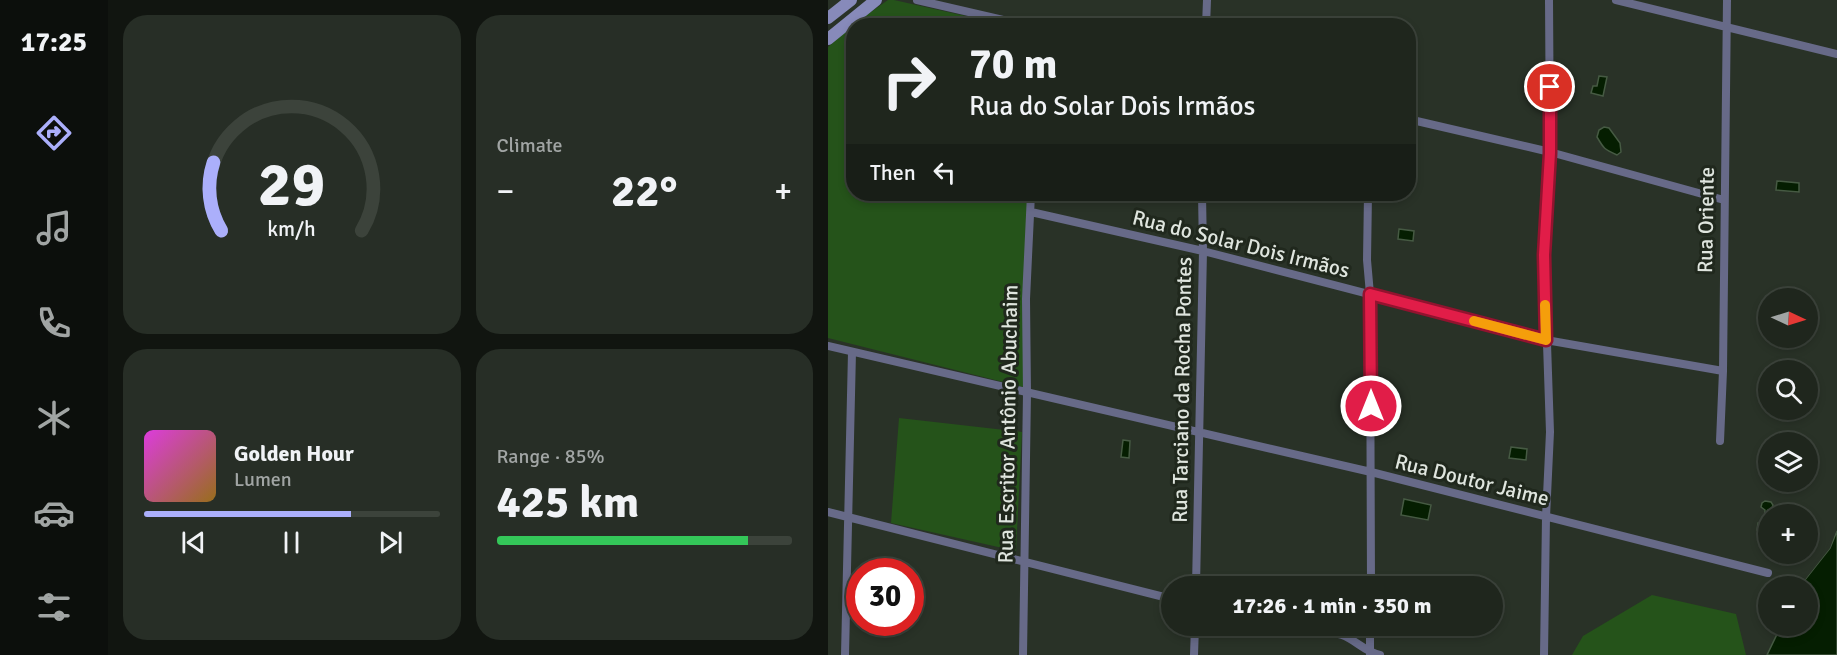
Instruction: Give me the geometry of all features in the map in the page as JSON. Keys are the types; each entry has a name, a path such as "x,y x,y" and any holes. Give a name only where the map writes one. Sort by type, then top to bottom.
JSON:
{"main road":[{"path":"828,18 851,0"},
{"path":"854,18 876,0"},
{"path":"828,39 846,24"}],"street":[{"path":"917,0 995,18"},
{"path":"1206,18 1207,0"},
{"path":"1544,655 1550,432 1544,255 1550,153 1549,0"},
{"path":"1616,0 1837,54"},
{"name":"Rua Oriente","path":"1720,441 1723,371 1727,0"},
{"path":"1416,121 1550,153 1724,200"},
{"name":"Rua Escritor Antônio Abuchaim","path":"1023,655 1026,299 1031,201"},
{"name":"Rua Tarciano da Rocha Pontes","path":"1196,576 1202,201"},
{"path":"1368,201 1371,576"},
{"name":"Rua do Solar Dois Irmãos","path":"1031,212 1203,251 1546,340 1723,371"},
{"name":"Rua Doutor Jaime","path":"828,346 1371,472 1767,573"},
{"path":"845,655 852,352"},
{"path":"828,512 1161,596"},
{"path":"1194,655 1195,636"},
{"path":"1344,636 1360,644 1370,654 1380,655"},
{"path":"1370,636 1370,654"}],"green space":[{"path":"888,0 894,0 975,18 862,18"},
{"path":"846,31 846,201 1030,201 1027,388 828,338 828,47"},
{"path":"899,418 1022,432 1016,551 891,523"},
{"path":"1652,595 1736,614 1746,655 1572,655 1583,636"}],"shaded area":[{"path":"1599,76 1607,77 1603,96 1591,93 1593,86 1597,86"},
{"path":"1604,127 1609,128 1620,143 1621,152 1617,155 1605,148 1597,137 1599,130"},
{"path":"1777,181 1799,183 1799,192 1776,190"},
{"path":"1399,229 1414,231 1413,241 1398,239"},
{"path":"1123,440 1130,441 1129,458 1121,457"},
{"path":"1511,447 1527,449 1526,460 1509,458"},
{"path":"1404,499 1431,505 1428,520 1401,515"},
{"path":"1837,531 1837,655 1767,655 1776,636 1818,636 1818,576 1808,576 1830,548"}],"pier":[{"path":"1837,528 1830,548 1818,563 1818,558 1827,546"},
{"path":"1814,564 1817,564 1808,576 1804,576"}],"slow traffic":[{"path":"1474,321 1546,340 1545,305"}],"route":[{"path":"1371,406 1370,294 1546,340 1544,255 1550,153 1550,87"}]}
